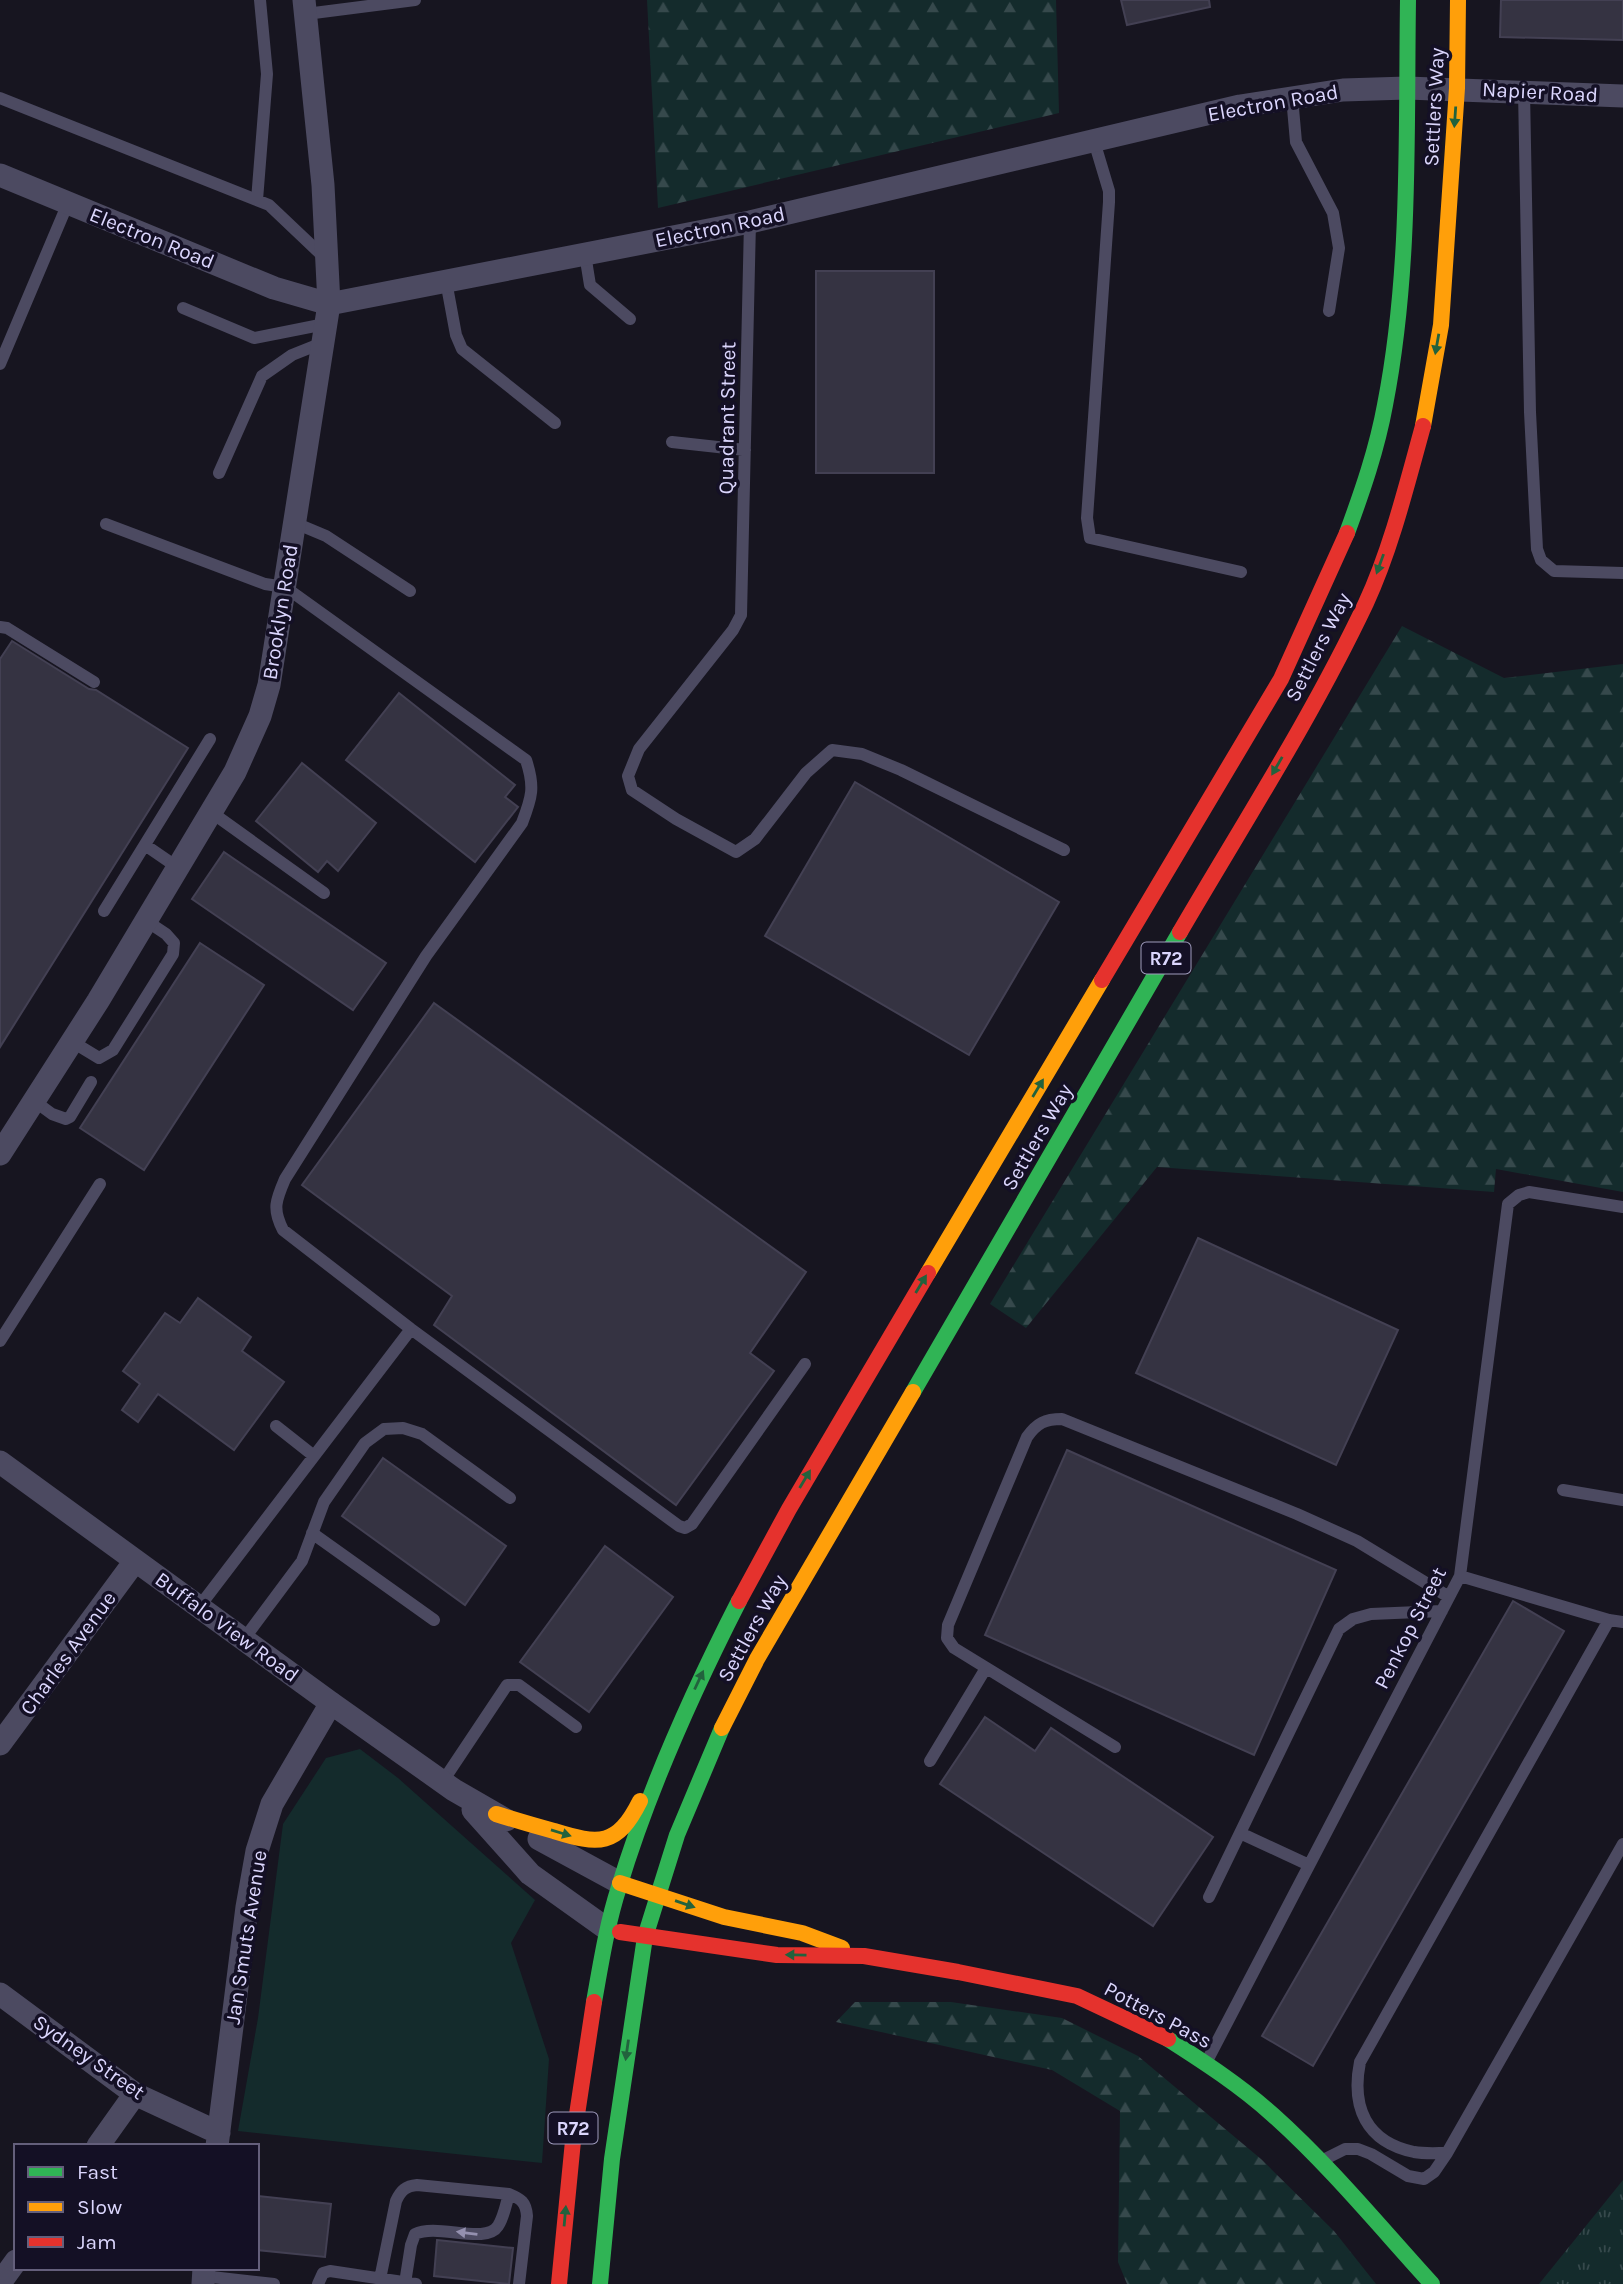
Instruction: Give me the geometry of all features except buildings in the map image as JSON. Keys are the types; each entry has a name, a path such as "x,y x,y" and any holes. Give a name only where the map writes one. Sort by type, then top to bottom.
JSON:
{"main road":[{"name":"Settlers Way","path":"559,2284 570,2154 581,2074 607,1929 636,1834 685,1710 716,1643 792,1501 1273,691 1326,585 1358,505 1384,412 1406,234 1408,0"},
{"name":"Settlers Way","path":"600,2284 614,2146 645,1937 677,1835 717,1740 757,1659 1315,702 1367,601 1398,514 1424,418 1441,325 1457,88 1458,0"},
{"path":"496,1814 587,1841 616,1836 634,1814 685,1710"},
{"name":"Potters Pass","path":"620,1883 724,1917 802,1933 864,1956"},
{"name":"Potters Pass","path":"607,1929 645,1937 777,1955 864,1956 1077,1996 1165,2038 1206,2063 1272,2114 1320,2161 1432,2284"}],"street":[{"name":"Brooklyn Road","path":"0,1154 234,772 260,716 269,685 326,324 323,185 305,7"},
{"name":"Electron Road","path":"0,175 274,288 326,324 446,281 750,222 1240,106 1343,90 1457,88"},
{"name":"Napier Road","path":"1457,88 1623,96"},
{"name":"Buffalo View Road","path":"0,1462 448,1786 620,1883"},
{"name":"Charles Avenue","path":"0,1744 135,1561"},
{"name":"Jan Smuts Avenue","path":"218,2139 247,1907 257,1851 272,1804 331,1703"},
{"name":"Buffalo View Road","path":"448,1786 530,1874 607,1929"},
{"name":"Sydney Street","path":"0,1994 135,2094 218,2139"},
{"path":"99,2144 135,2094"},
{"path":"0,2283 14,2264"}],"lane":[{"path":"257,201 267,74 260,0"},
{"path":"305,7 415,0"},
{"path":"1524,91 1530,412 1537,550 1541,560 1554,571 1623,573"},
{"path":"1293,97 1296,142 1333,213 1339,248 1329,311"},
{"path":"0,98 269,205 326,260"},
{"path":"1094,141 1109,191 1109,202 1087,518 1090,538 1241,572"},
{"path":"0,365 68,203"},
{"name":"Quadrant Street","path":"750,222 741,615 733,630 639,749 628,776 632,790 676,819 736,852 755,839 806,773 832,750 862,754 924,780 1064,850"},
{"path":"585,254 590,285 630,319"},
{"path":"446,281 456,335 462,349 555,423"},
{"path":"183,309 254,338 326,324"},
{"path":"219,472 262,376 292,355 326,324"},
{"path":"672,442 745,450"},
{"path":"295,523 326,536 410,591"},
{"path":"106,524 265,584 285,587 526,760 533,780 531,799 522,823 426,956 285,1179 277,1197 275,1215 283,1230 411,1329 678,1527 685,1528 692,1524 805,1364"},
{"path":"0,627 7,628 94,682"},
{"path":"104,911 211,739"},
{"path":"211,812 324,893"},
{"path":"145,845 177,867"},
{"path":"71,1041 99,1058 113,1050 173,954 174,943 171,938 145,920"},
{"path":"33,1100 52,1114 66,1119 70,1117 92,1082"},
{"path":"0,1341 100,1184"},
{"name":"Penkop Street","path":"1206,2063 1460,1576 1508,1204 1529,1192 1623,1208"},
{"path":"199,1606 411,1329"},
{"path":"1115,1747 954,1648 947,1638 948,1625 1027,1437 1036,1425 1049,1419 1062,1419 1297,1514 1357,1541 1450,1597"},
{"path":"276,1426 314,1456"},
{"path":"244,1639 302,1561 324,1502 365,1443 384,1429 403,1428 422,1434 510,1498"},
{"path":"1563,1490 1623,1500"},
{"path":"312,1533 434,1620"},
{"path":"1460,1576 1623,1622"},
{"path":"1209,1897 1339,1629 1353,1619 1371,1614 1442,1611"},
{"path":"1447,2152 1416,2153 1396,2146 1365,2122 1356,2080 1360,2062 1609,1620"},
{"path":"930,1761 986,1668"},
{"path":"448,1786 507,1685 519,1685 576,1727"},
{"path":"1240,1833 1310,1865"},
{"path":"1320,2161 1345,2149 1358,2149 1408,2176 1424,2179 1433,2172 1623,1844"},
{"path":"380,2279 396,2201 407,2186 417,2185 509,2194 520,2199 526,2206 527,2216 519,2284"},
{"path":"317,2284 323,2273 330,2272 410,2283 411,2245 415,2234 436,2229 481,2235 490,2233 497,2228 509,2194"},
{"path":"203,2276 274,2284"}],"green space":[{"path":"647,0 1056,0 1059,113 658,208"},
{"path":"1402,626 1504,678 1623,664 1623,1192 1496,1169 1494,1192 1157,1167 1026,1328 990,1304"},
{"path":"360,1749 398,1778 535,1900 511,1943 549,2059 542,2163 238,2131 258,2018 283,1824 326,1758"},
{"path":"855,2002 951,2002 1062,2018 1138,2056 1261,2159 1334,2231 1376,2284 1127,2284 1118,2262 1120,2111 1052,2070 836,2022"},
{"path":"1623,2180 1623,2284 1539,2284"}],"traffic: fast":[{"path":"1347,533 1369,470 1382,421 1399,305 1406,203 1408,0"},
{"path":"913,1392 1180,932"},
{"path":"594,2002 611,1915 644,1813 688,1706 739,1601"},
{"path":"600,2284 612,2159 645,1937 677,1835 722,1728"},
{"path":"1168,2039 1235,2084 1273,2115 1335,2176 1432,2284"}],"traffic: slow":[{"path":"1423,426 1441,325 1457,88 1458,0"},
{"path":"928,1273 1102,980"},
{"path":"722,1728 757,1659 913,1392"},
{"path":"496,1814 570,1836 595,1840 615,1834 632,1816 640,1801"},
{"path":"620,1883 724,1917 802,1933 842,1948"}],"traffic: jam":[{"path":"1180,932 1300,729 1366,603 1391,539 1423,426"},
{"path":"1102,980 1281,679 1347,533"},
{"path":"739,1601 789,1509 928,1273"},
{"path":"620,1932 777,1955 864,1956 958,1972 1077,1996 1168,2039"},
{"path":"559,2284 573,2141 594,2002"}]}
